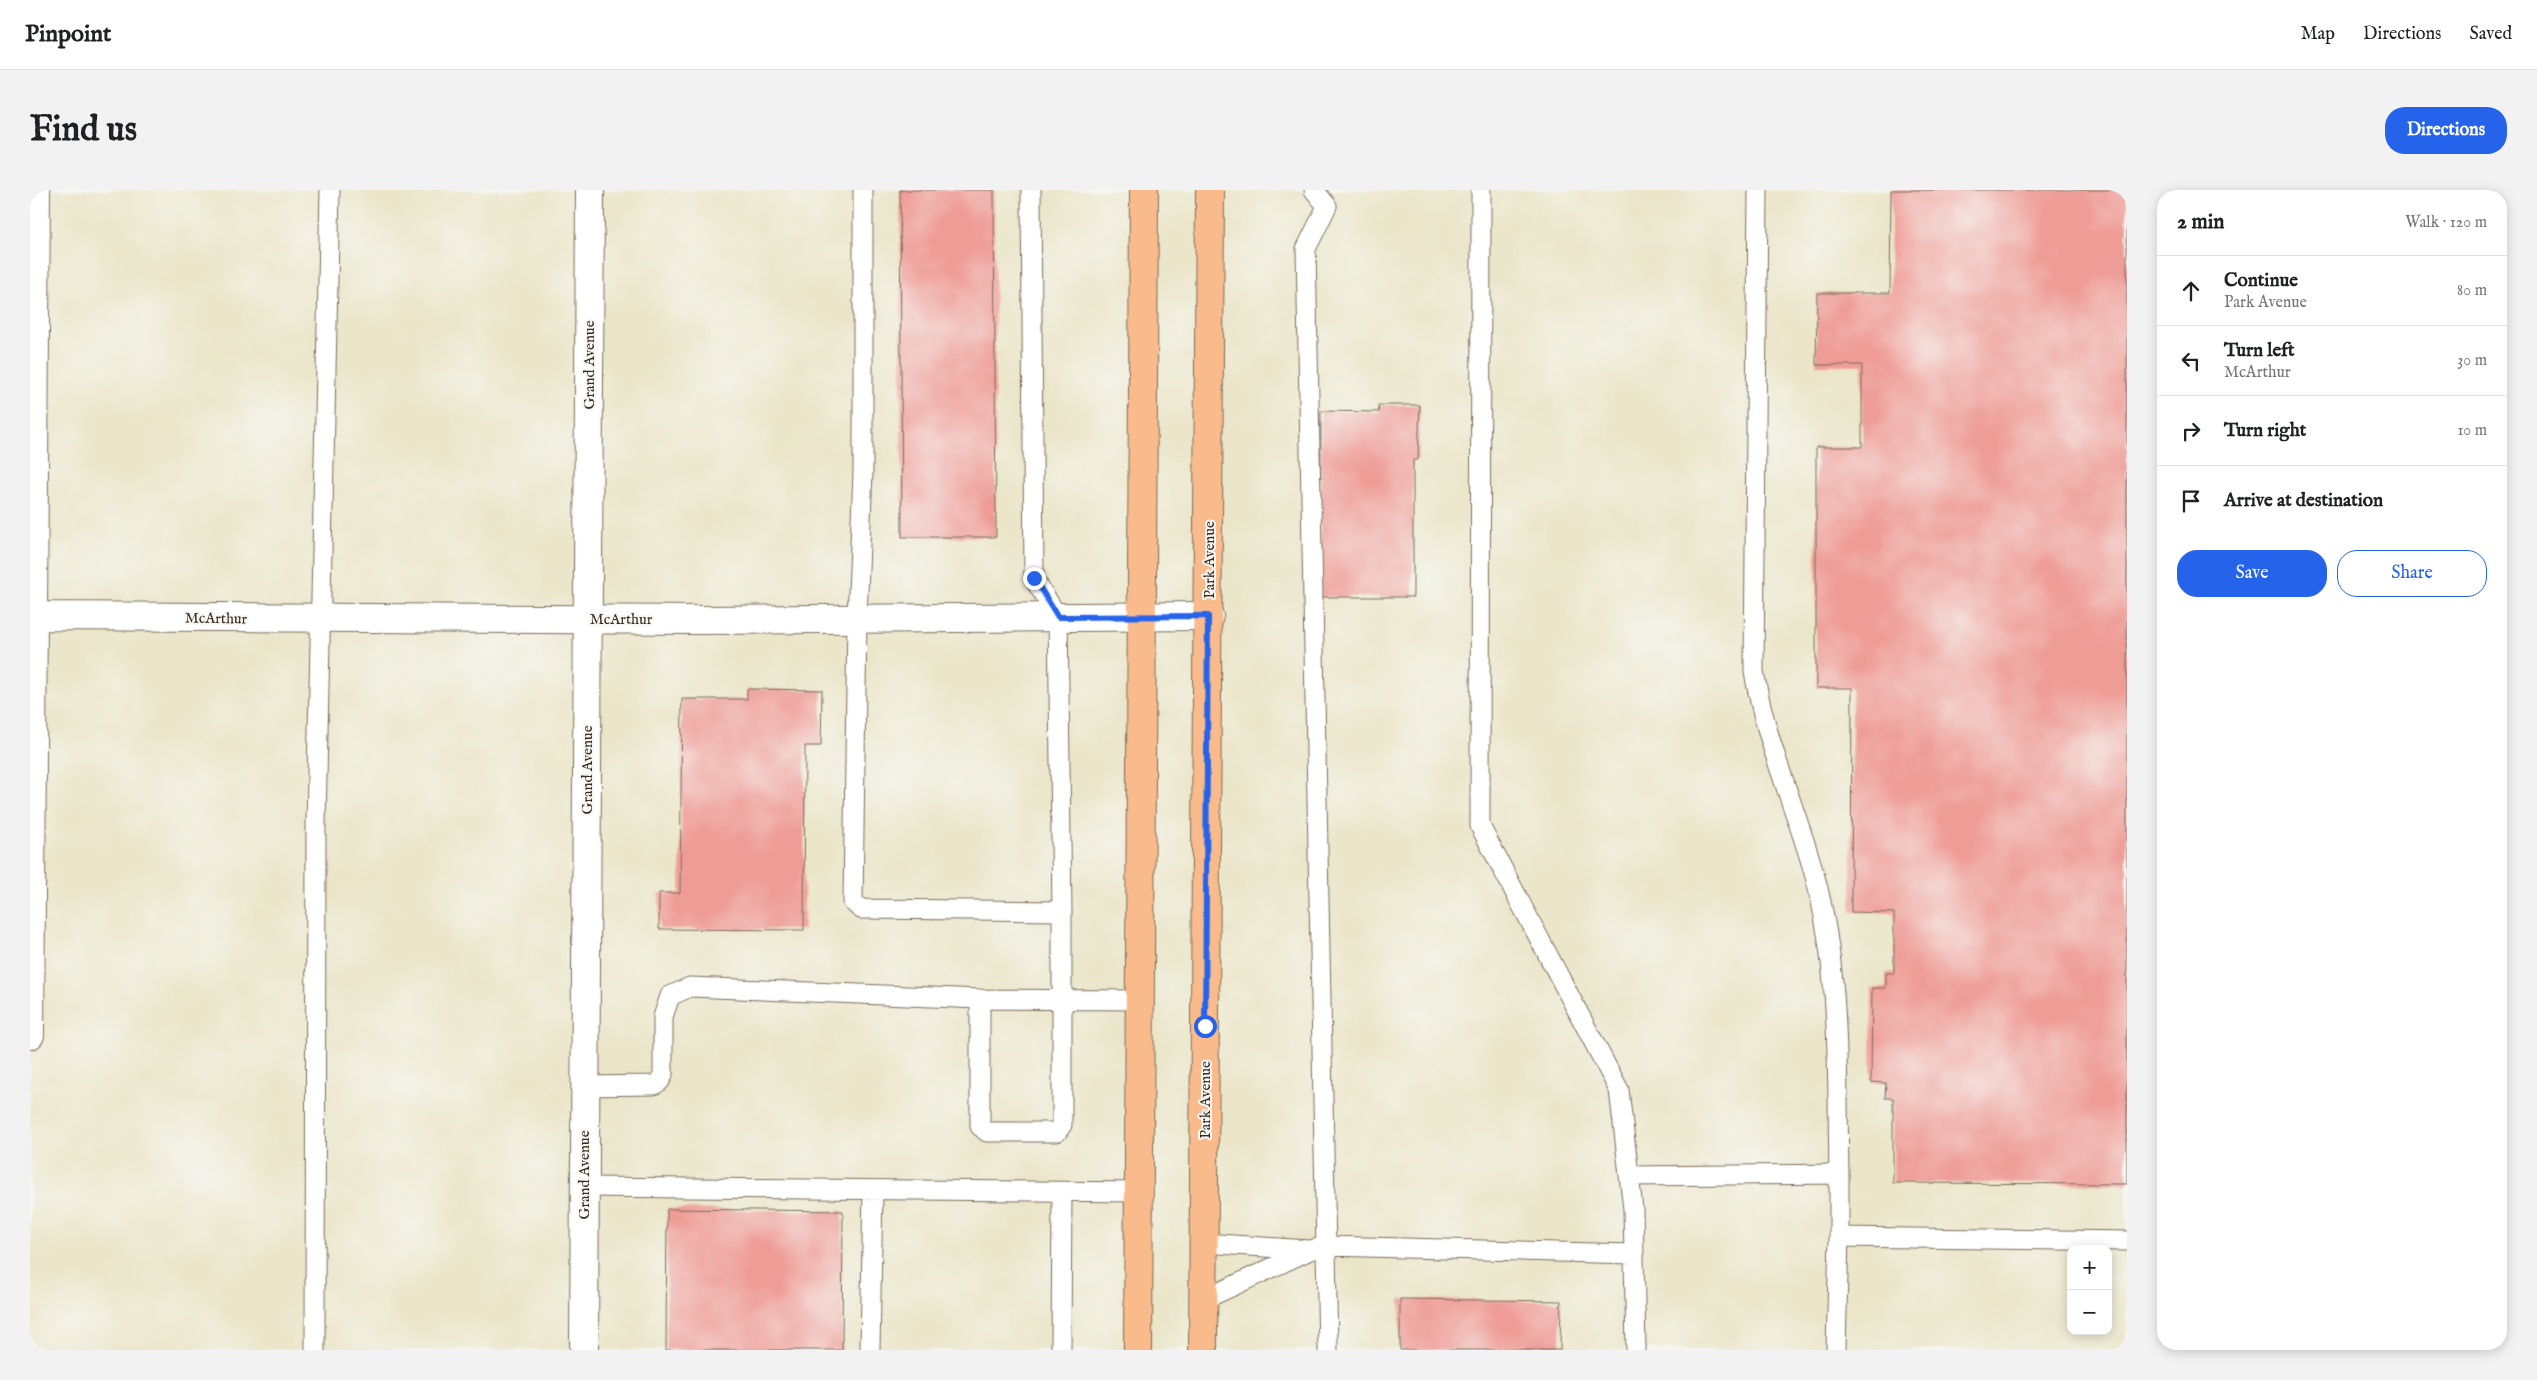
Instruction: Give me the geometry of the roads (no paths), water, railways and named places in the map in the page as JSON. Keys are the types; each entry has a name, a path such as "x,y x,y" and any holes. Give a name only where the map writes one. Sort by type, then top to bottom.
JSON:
{"main road":[{"path":"1138,1350 1144,190"},
{"name":"Park Avenue","path":"1203,1350 1210,190"}],"street":[{"path":"30,1035 34,616 32,506 33,218 36,190"},
{"name":"Grand Avenue","path":"584,1350 590,190"},
{"name":"McArthur","path":"34,616 587,619 1208,616"}],"lane":[{"path":"315,1350 314,1129 319,618 330,190"},
{"path":"863,190 863,472 857,618 853,902 855,907 861,909 1062,911"},
{"path":"980,999 980,1126 987,1132 1057,1132 1062,1126 1062,911 1058,617 1034,578 1031,190"},
{"path":"1314,190 1327,206 1306,249 1318,1248 1328,1350"},
{"path":"1481,190 1480,826 1619,1090 1633,1209 1636,1350"},
{"path":"1758,190 1754,671 1760,708 1814,873 1830,947 1836,1026 1839,1174 1836,1350"},
{"path":"585,1086 654,1085 660,1081 663,1075 663,1017 670,996 690,987 980,999 1062,998 1140,1000"},
{"path":"1629,1176 1839,1174"},
{"path":"584,1187 1139,1192"},
{"path":"870,1350 873,1190"},
{"path":"1061,1350 1062,1192"},
{"path":"1839,1238 2127,1241"},
{"path":"1204,1243 1318,1248 1634,1254"},
{"path":"1204,1300 1318,1248"}]}
